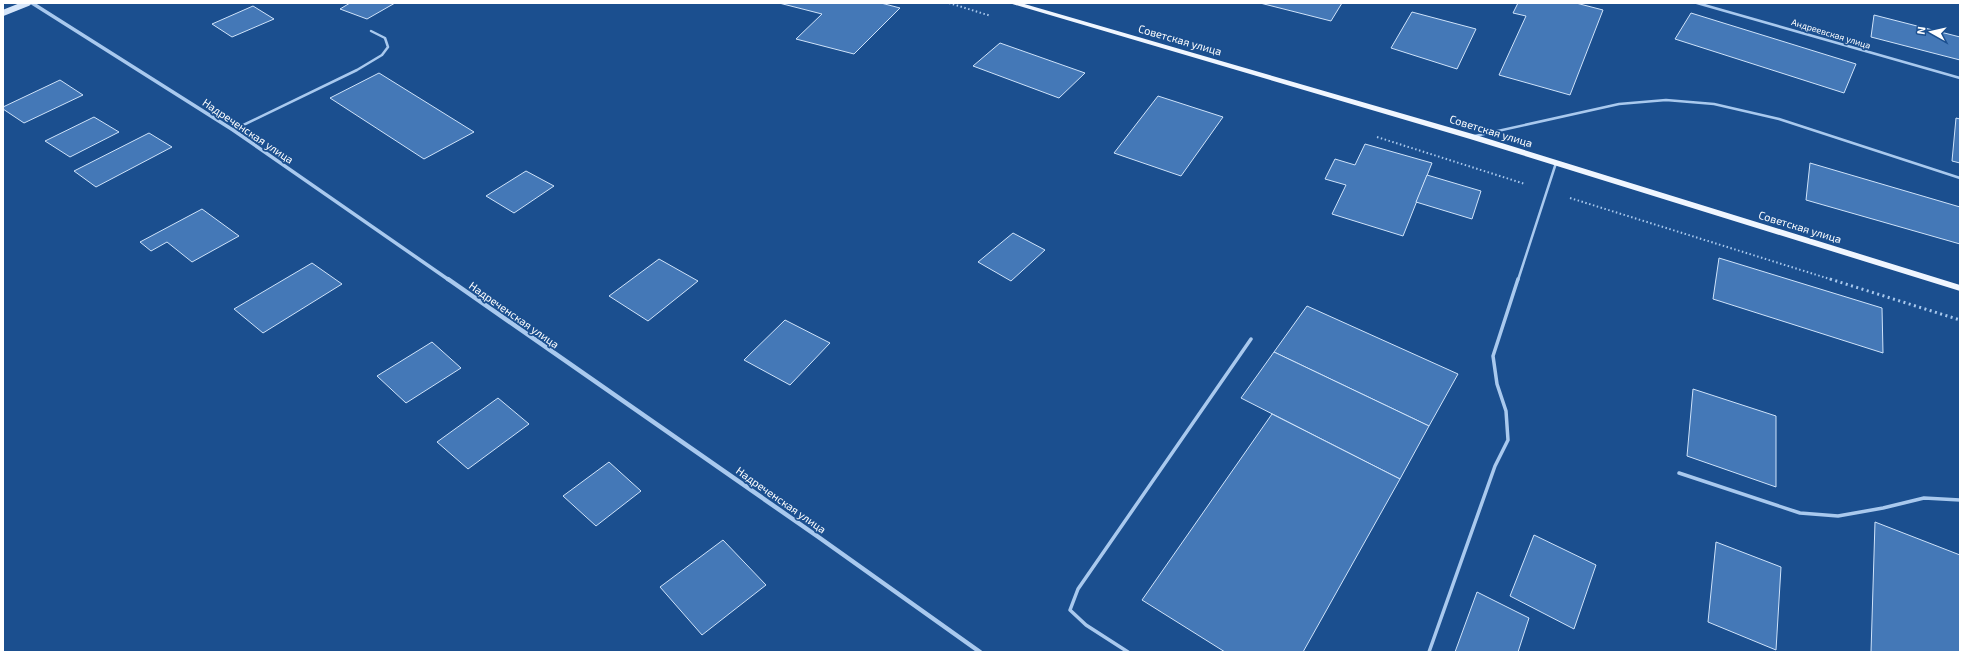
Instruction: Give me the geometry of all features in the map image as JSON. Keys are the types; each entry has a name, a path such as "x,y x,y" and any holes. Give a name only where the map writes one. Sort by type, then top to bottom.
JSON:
{"main road":[{"path":"3,14 28,3"},
{"name":"Советская улица","path":"1012,3 1473,136 1960,288"}],"street":[{"name":"Надреченская улица","path":"32,3 233,130 817,536 980,652"}],"lane":[{"name":"Андреевская улица","path":"1697,3 1960,78"},
{"path":"233,130 357,70 382,55 388,48 385,38 371,31"},
{"path":"1473,136 1619,104 1666,100 1714,104 1779,119 1960,178"},
{"path":"1429,652 1495,466 1508,440 1506,411 1497,384 1493,356 1556,163"},
{"path":"1128,652 1086,625 1070,610 1078,589 1251,339"},
{"path":"1680,473 1800,513 1838,516 1883,508 1924,498 1960,500"}],"path":[{"path":"949,3 994,17"},
{"path":"1373,136 1960,320"}],"building":[{"path":"350,3 395,3 367,19 340,9"},
{"path":"779,3 881,3 900,8 854,54 796,39 822,14"},
{"path":"1260,3 1342,3 1331,21"},
{"path":"1518,3 1576,3 1603,10 1570,95 1499,75 1526,16 1513,13"},
{"path":"253,6 274,19 232,37 212,24"},
{"path":"1412,12 1476,29 1457,69 1391,48"},
{"path":"1691,13 1856,64 1844,93 1675,39"},
{"path":"1874,15 1960,37 1960,60 1871,37"},
{"path":"1000,43 1085,73 1059,98 973,66"},
{"path":"379,73 474,132 424,159 330,98"},
{"path":"60,80 83,95 24,123 3,109 3,107"},
{"path":"1158,96 1223,117 1181,176 1114,153"},
{"path":"94,117 119,132 70,157 45,141"},
{"path":"1956,118 1960,119 1960,163 1952,161"},
{"path":"149,133 172,147 96,187 74,171"},
{"path":"1365,144 1432,163 1403,236 1332,214 1346,185 1325,179 1335,159 1355,165"},
{"path":"1810,163 1960,207 1960,244 1806,200"},
{"path":"526,171 554,186 514,213 486,196"},
{"path":"1427,175 1481,191 1472,219 1416,202"},
{"path":"202,209 239,236 192,262 167,242 151,251 140,242"},
{"path":"1013,233 1045,250 1011,281 978,262"},
{"path":"1719,258 1882,308 1883,353 1713,299"},
{"path":"659,259 698,281 648,321 609,296"},
{"path":"312,263 342,284 263,333 234,309"},
{"path":"1307,306 1458,374 1429,426 1274,352"},
{"path":"785,320 830,343 790,385 744,360"},
{"path":"432,342 461,368 406,403 377,376"},
{"path":"1274,352 1429,426 1400,479 1241,398"},
{"path":"1693,389 1776,416 1776,487 1687,456"},
{"path":"498,398 529,424 468,469 437,442"},
{"path":"1272,414 1400,479 1303,652 1225,652 1142,600"},
{"path":"609,462 641,491 596,526 563,496"},
{"path":"1875,522 1960,555 1960,652 1871,652"},
{"path":"1534,535 1596,565 1574,629 1510,596"},
{"path":"723,540 766,585 702,635 660,587"},
{"path":"1716,542 1781,567 1776,650 1708,622"},
{"path":"1477,592 1529,618 1518,652 1455,652"}]}
